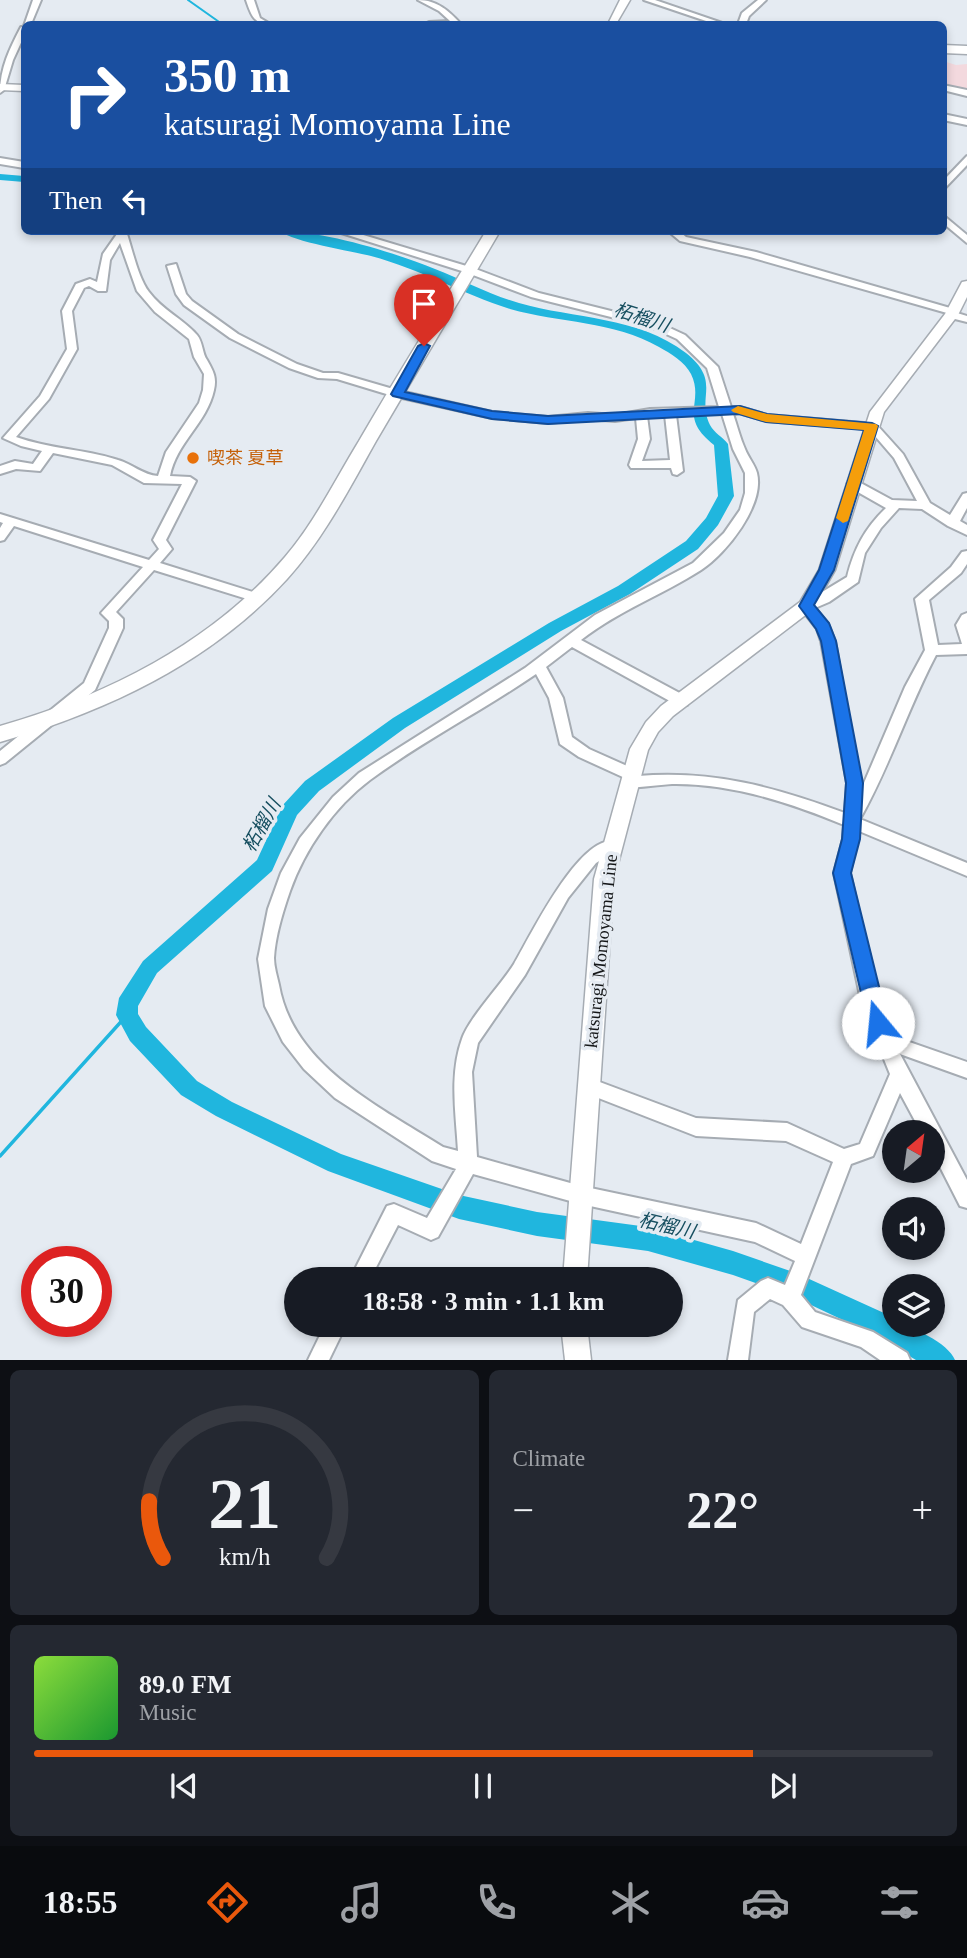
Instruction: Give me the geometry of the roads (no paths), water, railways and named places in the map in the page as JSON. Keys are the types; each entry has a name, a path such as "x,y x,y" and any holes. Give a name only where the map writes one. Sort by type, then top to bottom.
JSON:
{"highway":[{"path":"947,48 967,50"},
{"path":"0,734 96,700 163,667 210,636 257,598 300,551 491,235"}],"main road":[{"path":"614,21 625,0"},
{"path":"0,88 21,88"},
{"name":"katsuragi Momoyama Line","path":"576,1267 604,879 630,778 648,733 667,711 806,606 827,570 872,426 888,396 957,315 967,285"},
{"path":"575,1337 578,1360"}],"street":[{"path":"250,0 257,19 261,21"},
{"path":"422,0 442,9 453,21"},
{"path":"648,0 712,21"},
{"path":"743,21 745,15 762,0"},
{"path":"29,21 39,2"},
{"path":"0,88 4,65 21,36"},
{"path":"947,88 967,93"},
{"path":"947,118 967,122"},
{"path":"947,182 967,159"},
{"path":"0,161 21,164"},
{"path":"947,222 967,240"},
{"path":"0,759 90,686 116,628 116,619 108,613 166,549 159,540 190,481 144,478 134,470 114,463 9,438 60,376 72,349 67,312 80,286 90,282 102,289 102,274 108,249 119,235"},
{"path":"122,235 130,253 134,275 142,291 159,310 194,338 198,358 211,374 208,401 164,465 163,480"},
{"path":"357,235 474,262 535,295 655,325 681,337 712,367 739,449 751,473 746,510 698,566 600,618 539,666 364,777 338,801 305,842 289,873 276,909 266,958 274,1006 289,1036 310,1063 341,1092 376,1117 465,1171 756,1233 805,1258"},
{"path":"678,235 683,239 752,254 957,315"},
{"path":"172,266 181,294 188,303 262,352 323,376 338,376 397,394 492,415 548,420 727,409 766,418 872,426 899,457 925,505 967,531"},
{"path":"641,415 644,439 635,465 676,468 672,411"},
{"path":"0,470 15,466 36,468 50,449"},
{"path":"853,484 890,504 925,505"},
{"path":"951,523 967,497"},
{"path":"890,504 893,509 876,524 859,553 853,579 824,599 806,606 823,627 828,641 854,783 842,873 871,1004 899,1074 924,1120"},
{"path":"0,537 6,519 257,598"},
{"path":"850,827 873,783 932,650 932,640 921,605 922,598 956,570 967,555"},
{"path":"967,618 963,625 967,642"},
{"path":"567,642 682,701"},
{"path":"932,650 967,649"},
{"path":"539,666 556,698 565,740 630,778 664,776 751,787 967,878"},
{"path":"850,827 967,870"},
{"path":"366,1267 394,1213 431,1230 465,1171 463,1072 470,1040 519,970 562,893 590,859 611,846"},
{"path":"885,1041 967,1070"},
{"path":"589,1086 696,1127 787,1132 844,1158 866,1150 899,1074"},
{"path":"791,1296 844,1158"},
{"path":"945,1158 967,1199"},
{"path":"738,1360 745,1307 768,1287 791,1296 809,1320 866,1339 901,1360"},
{"path":"318,1360 330,1337"}],"waterway":[{"path":"188,0 218,21"},
{"name":"柘榴川","path":"0,177 21,179"},
{"name":"柘榴川","path":"302,235 414,265 518,307 623,328 662,343 680,355 698,374 701,382 700,416 706,431 721,444 726,496 712,521 692,545 624,590 555,627 399,723 312,786 289,811 265,865 150,967 127,1005 127,1015 138,1034 189,1088 224,1109 336,1163 459,1207 537,1224 648,1239 733,1263 796,1285 875,1322 942,1360"},
{"path":"0,1156 127,1015"}],"place":[{"name":"喫茶 夏草","path":"193,458"}]}
